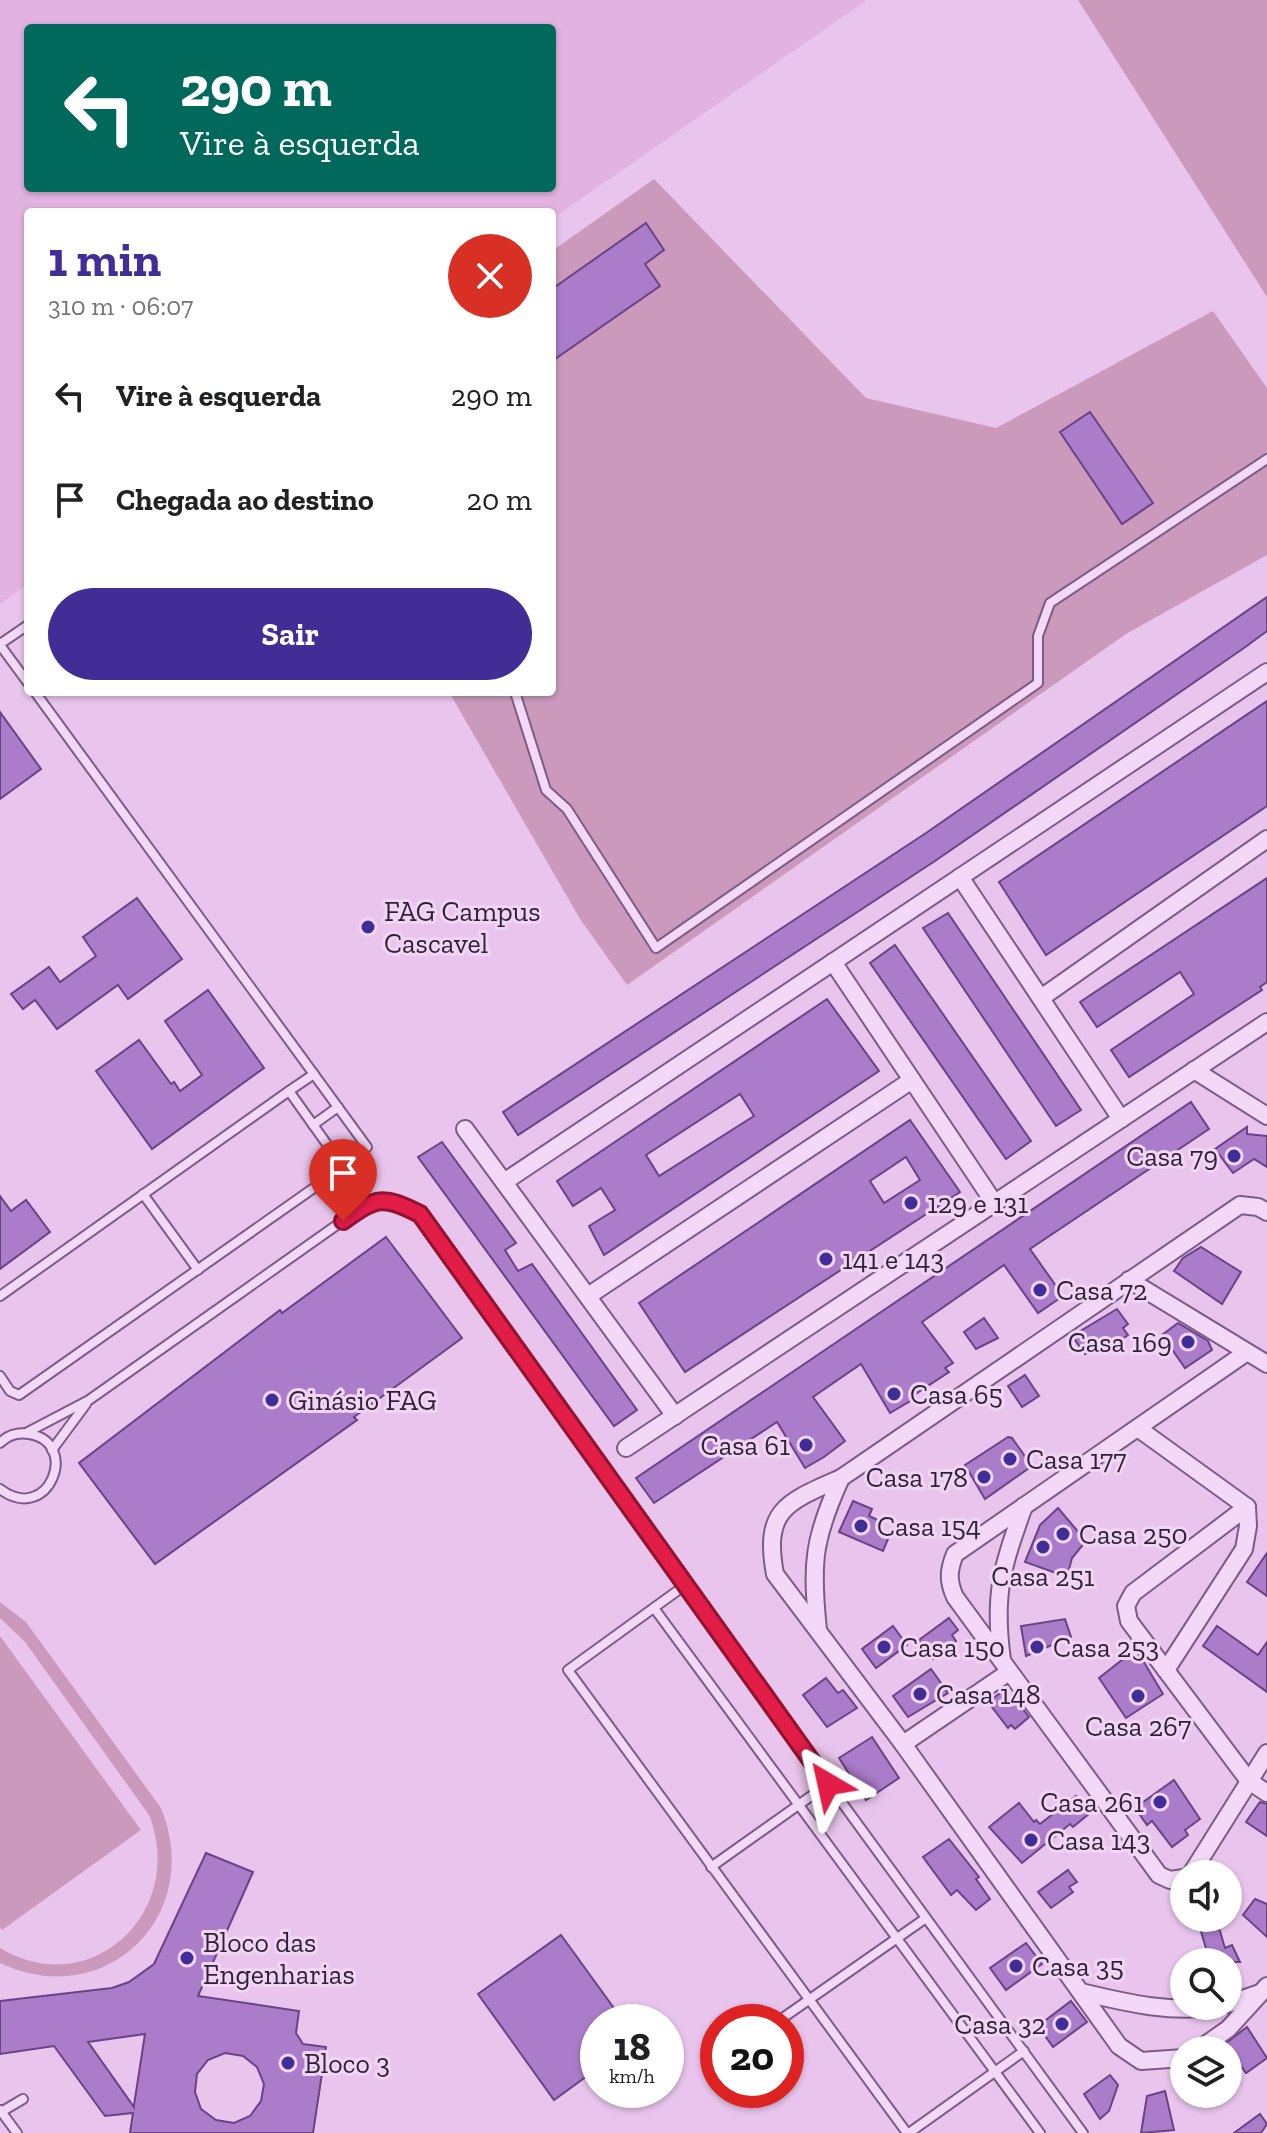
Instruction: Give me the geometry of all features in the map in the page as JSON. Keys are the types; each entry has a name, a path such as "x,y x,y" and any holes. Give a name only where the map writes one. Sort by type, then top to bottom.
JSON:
{"street":[{"path":"504,1182 1267,672"},
{"path":"1041,998 1267,839"},
{"path":"960,877 1121,1119"},
{"path":"833,962 993,1201"},
{"path":"626,1448 993,1201 1267,1022"},
{"path":"1194,1070 1267,1116"},
{"path":"588,1296 912,1080"},
{"path":"465,1129 675,1416"},
{"path":"1170,2061 1141,2061 1119,2046 903,1744 775,1574 769,1543 774,1523 785,1507 841,1478 1240,1205 1258,1207 1267,1212"},
{"path":"1129,1280 1267,1364"},
{"path":"1170,1880 1159,1875 955,1597 949,1584 949,1569 955,1554 1247,1352"},
{"path":"1139,1429 1247,1507"},
{"path":"818,1634 812,1576 817,1536 841,1478"},
{"path":"1006,1667 997,1603 1002,1567 1024,1506"},
{"path":"1247,1507 1133,1593 1126,1606 1129,1621 1249,1781 1267,1793"},
{"path":"1166,1670 1244,1549 1247,1507"},
{"path":"903,1744 1006,1667"},
{"path":"1200,1860 1267,1753"},
{"path":"1242,1998 1264,1989"},
{"path":"1218,2036 1264,1989"},
{"path":"1081,1992 1137,2006 1170,2009"}],"lane":[{"path":"516,696 546,790 567,809 656,948 1038,683 1038,636 1050,603 1267,459"},
{"path":"24,628 0,645 24,678"},
{"path":"0,1376 10,1391 19,1395 338,1171 341,1164 367,1147 38,696"},
{"path":"0,1296 314,1074"},
{"path":"289,1091 341,1164"},
{"path":"313,1125 338,1107"},
{"path":"143,1194 198,1270"},
{"path":"2,1438 26,1433 89,1400 368,1203 390,1200 420,1214 684,1586 1083,2133"},
{"path":"0,1397 10,1391"},
{"path":"52,1450 89,1400"},
{"path":"0,1489 17,1498 27,1498 46,1489 56,1471 52,1450 37,1435 26,1433"},
{"path":"684,1586 568,1670 711,1867 908,2133 1024,2051"},
{"path":"654,1608 1040,2133"},
{"path":"711,1867 828,1784"},
{"path":"804,2006 926,1918"},
{"path":"17,2133 1,2111 23,2099"}],"shaded area":[{"path":"0,0 867,0 556,216 556,208 24,208 24,587 0,604"},
{"path":"1078,0 1267,0 1267,297"},
{"path":"654,179 866,398 996,428 1213,311 1267,388 1267,555 1126,634 627,985 580,919 451,696 556,696 556,248"},
{"path":"0,1602 26,1622 161,1808 171,1847 169,1884 157,1917 137,1944 109,1964 76,1975 39,1975 0,1963 0,1948 34,1962 67,1964 98,1955 123,1938 143,1914 155,1884 157,1851 149,1815 25,1642 0,1618"},
{"path":"0,1636 141,1830 2,1930 0,1927"}],"building":[{"path":"646,223 664,250 645,264 660,286 556,358 556,286"},
{"path":"1090,412 1153,503 1122,524 1060,432"},
{"path":"1267,597 1267,631 1244,648 935,861 518,1135 503,1112 926,833"},
{"path":"1267,701 1267,806 1046,955 999,882"},
{"path":"0,712 41,769 0,799"},
{"path":"1267,878 1267,982 1260,987 1262,990 1129,1077 1111,1050 1194,994 1180,972 1097,1027 1080,1002"},
{"path":"137,898 182,959 128,999 118,985 57,1029 35,1000 23,1009 11,994 49,967 60,982 96,956 83,937"},
{"path":"948,913 1081,1110 1056,1126 923,928"},
{"path":"895,945 1031,1141 1006,1159 870,963"},
{"path":"208,990 264,1068 152,1149 96,1071 139,1040 171,1084 174,1082 180,1091 202,1075 165,1021"},
{"path":"827,999 879,1071 604,1255 589,1226 615,1210 601,1188 573,1206 557,1181","holes":["740,1094 754,1116 659,1176 646,1155"]},
{"path":"1191,1102 1209,1129 1030,1249 1063,1296 1038,1313 1004,1265 922,1322 953,1363 945,1368 949,1372 911,1397 912,1400 890,1413 861,1364 813,1397 845,1441 805,1468 777,1422 654,1503 636,1478"},
{"path":"910,1120 960,1192 685,1372 639,1303","holes":["906,1157 920,1180 884,1203 870,1181"]},
{"name":"Casa 79","path":"1247,1127 1247,1134 1267,1136 1267,1167 1254,1159 1233,1173 1215,1149"},
{"path":"442,1142 516,1243 505,1250 518,1271 532,1264 637,1410 614,1426 418,1157"},
{"path":"0,1196 11,1211 26,1200 50,1232 0,1269"},
{"name":"Ginásio FAG","path":"386,1237 462,1338 354,1417 357,1420 155,1564 79,1463 280,1310 282,1313"},
{"path":"1201,1247 1241,1272 1222,1304 1174,1271 1183,1258"},
{"path":"1117,1309 1128,1324 1123,1328 1128,1335 1108,1349 1103,1341 1085,1354 1072,1336"},
{"path":"984,1318 998,1338 976,1349 964,1332"},
{"name":"Casa 169","path":"1178,1323 1208,1341 1212,1350 1185,1368 1162,1335"},
{"path":"1025,1375 1039,1396 1022,1407 1008,1386"},
{"path":"1008,1437 1012,1438 1032,1466 985,1499 965,1465"},
{"name":"Casa 154","path":"853,1501 872,1509 869,1516 882,1522 878,1530 890,1534 883,1551 839,1532"},
{"path":"1058,1508 1086,1541 1072,1558 1067,1577 1025,1562 1040,1525"},
{"path":"1267,1553 1267,1596 1247,1582"},
{"path":"949,1618 958,1630 952,1635 956,1641 933,1659 919,1640"},
{"name":"Casa 253","path":"1065,1619 1071,1637 1026,1656 1021,1626"},
{"name":"Casa 150","path":"893,1626 907,1645 876,1668 862,1649"},
{"path":"1217,1626 1258,1655 1267,1642 1267,1692 1203,1646"},
{"path":"1136,1649 1163,1694 1126,1718 1099,1678"},
{"name":"Casa 148","path":"931,1669 948,1693 908,1717 893,1696"},
{"path":"826,1678 838,1693 843,1690 857,1708 827,1727 803,1695"},
{"path":"1003,1691 1010,1701 1014,1697 1029,1717 1015,1729 1011,1725 1008,1728 988,1702"},
{"path":"872,1737 899,1778 866,1800 839,1758"},
{"path":"1174,1780 1200,1819 1185,1830 1188,1835 1172,1847 1152,1821 1147,1825 1135,1808"},
{"path":"1076,1796 1090,1813 1073,1827 1070,1824 1022,1863 989,1827 1019,1803 1034,1822 1036,1820 1040,1824"},
{"path":"1260,1802 1267,1804 1267,1836 1246,1822"},
{"path":"949,1839 979,1877 976,1879 990,1899 976,1910 957,1890 951,1895 923,1857"},
{"path":"206,1853 253,1872 198,1996 299,2011 296,2033 303,2044 326,2047 313,2133 130,2133 133,2113 105,2116 54,2046 0,2054 0,2001 112,1988 129,1982 154,1964","holes":["145,2034 134,2105 134,2107 88,2042","225,2053 243,2056 257,2067 264,2084 261,2101 250,2116 234,2123 216,2120 201,2109 195,2092 197,2074 208,2060"]},
{"path":"1068,1870 1077,1882 1069,1887 1073,1892 1051,1908 1038,1892"},
{"path":"1255,1899 1267,1904 1267,1937 1243,1915"},
{"path":"1201,1932 1220,1932 1225,1948 1206,1948"},
{"path":"561,1935 611,2004 580,2004 580,2081 554,2100 478,1994"},
{"name":"Casa 35","path":"1026,1943 1042,1964 1006,1990 990,1968"},
{"name":"Casa 32","path":"1071,2001 1087,2022 1053,2047 1038,2026"},
{"path":"1247,2027 1267,2058 1246,2073 1242,2067 1242,2036 1235,2036"},
{"path":"1110,2075 1118,2085 1109,2111 1100,2119 1084,2094"},
{"path":"1165,2091 1174,2130 1141,2133 1147,2096"},
{"path":"1260,2114 1267,2124 1261,2133 1234,2133"}],"place":[{"name":"FAG Campus Cascavel","path":"368,927"},
{"name":"Casa 79","path":"1234,1156"},
{"name":"129 e 131","path":"911,1203"},
{"name":"141 e 143","path":"826,1259"},
{"name":"Casa 72","path":"1040,1290"},
{"name":"Casa 169","path":"1188,1342"},
{"name":"Casa 65","path":"894,1394"},
{"name":"Ginásio FAG","path":"272,1400"},
{"name":"Casa 61","path":"806,1445"},
{"name":"Casa 177","path":"1010,1459"},
{"name":"Casa 178","path":"984,1477"},
{"name":"Casa 154","path":"861,1526"},
{"name":"Casa 250","path":"1063,1534"},
{"name":"Casa 251","path":"1043,1547"},
{"name":"Casa 150","path":"884,1647"},
{"name":"Casa 253","path":"1037,1647"},
{"name":"Casa 148","path":"920,1694"},
{"name":"Casa 267","path":"1138,1696"},
{"name":"Casa 261","path":"1160,1802"},
{"name":"Casa 143","path":"1031,1840"},
{"name":"Bloco das Engenharias","path":"187,1958"},
{"name":"Casa 35","path":"1016,1966"},
{"name":"Casa 32","path":"1062,2024"},
{"name":"Bloco 3","path":"288,2063"}],"route":[{"path":"343,1221 368,1203 380,1199 390,1200 420,1214 828,1784"}]}
